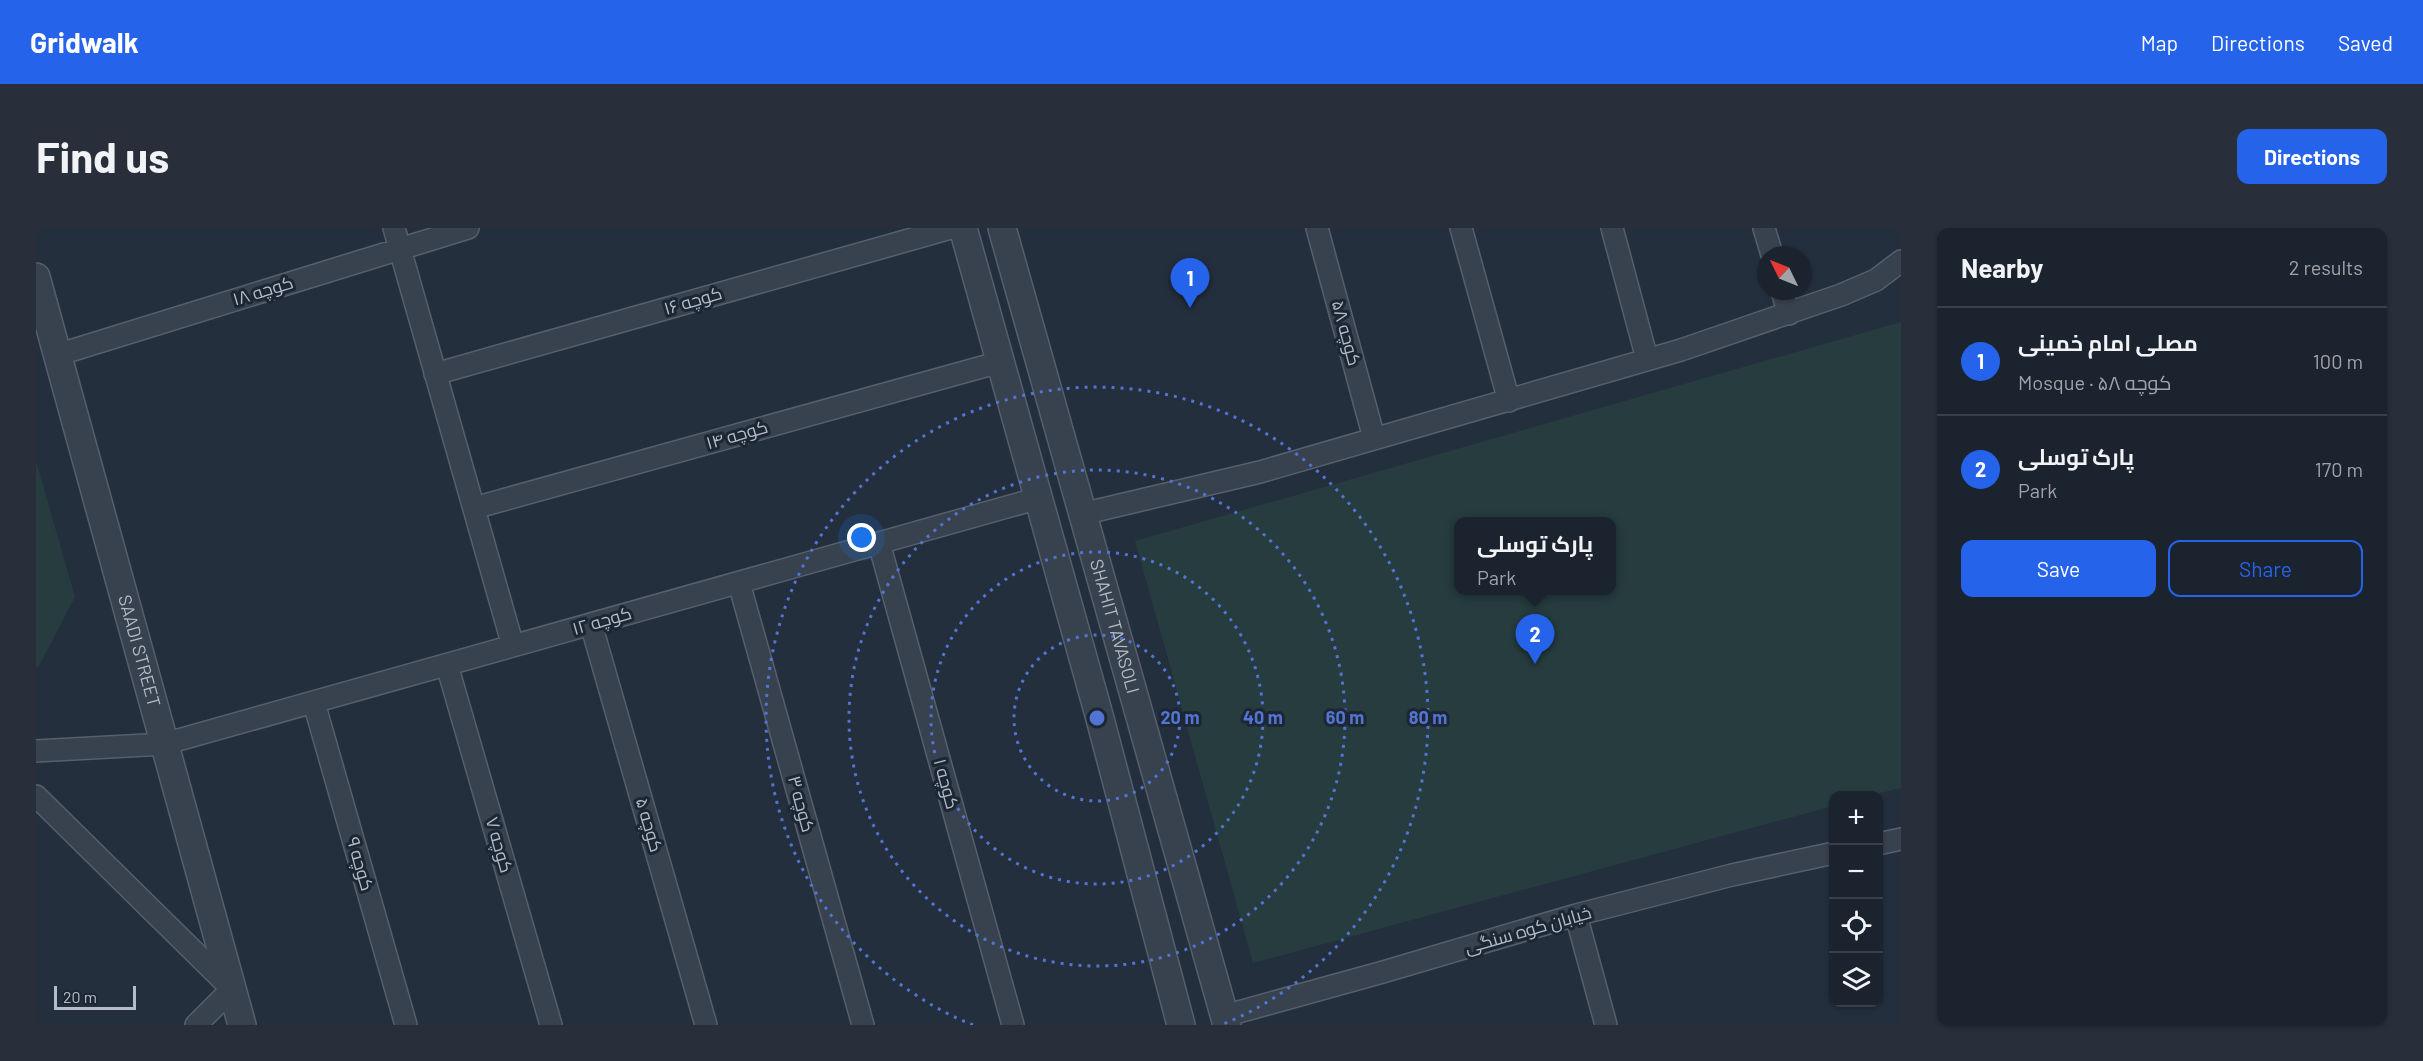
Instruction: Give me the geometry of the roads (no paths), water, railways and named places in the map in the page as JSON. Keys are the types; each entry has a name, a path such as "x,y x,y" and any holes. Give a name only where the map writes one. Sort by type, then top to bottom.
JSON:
{"street":[{"path":"394,228 513,646"},
{"name":"کوچه ۱۸","path":"57,355 468,228"},
{"name":"کوچه ۱۶","path":"435,374 951,228"},
{"name":"SHAHIT TAVASOLI","path":"963,228 1099,715 1181,1025"},
{"name":"SHAHIT TAVASOLI","path":"1002,228 1226,1020"},
{"name":"کوچه ۵۸","path":"1317,228 1374,438"},
{"path":"1461,228 1509,401"},
{"path":"1612,228 1647,359"},
{"path":"1764,228 1769,246"},
{"path":"1082,514 1260,472 1647,359 1789,314 1876,280 1901,261"},
{"name":"SAADI STREET","path":"36,277 242,1025"},
{"path":"1876,280 1901,280"},
{"path":"1785,300 1789,314"},
{"name":"کوچه ۱۴","path":"474,508 1000,362"},
{"name":"کوچه ۱۲","path":"36,751 164,744 1039,498"},
{"name":"کوچه ۱","path":"879,543 1012,1025"},
{"name":"کوچه ۳","path":"739,582 863,1025"},
{"name":"کوچه ۵","path":"591,624 706,1025"},
{"name":"کوچه ۷","path":"447,665 551,1025"},
{"name":"کوچه ۹","path":"314,703 406,1025"},
{"path":"36,796 232,989 196,1025"},
{"path":"1883,843 1901,839"},
{"name":"خیابان کوه سنگی","path":"1226,1020 1576,915 1732,875 1829,854"},
{"path":"1576,915 1606,1025"},
{"path":"1191,1025 1226,1020"}],"place":[{"name":"مصلی امام خمینی","path":"1190,308"},
{"name":"پارک توسلی","path":"1535,664"}]}
